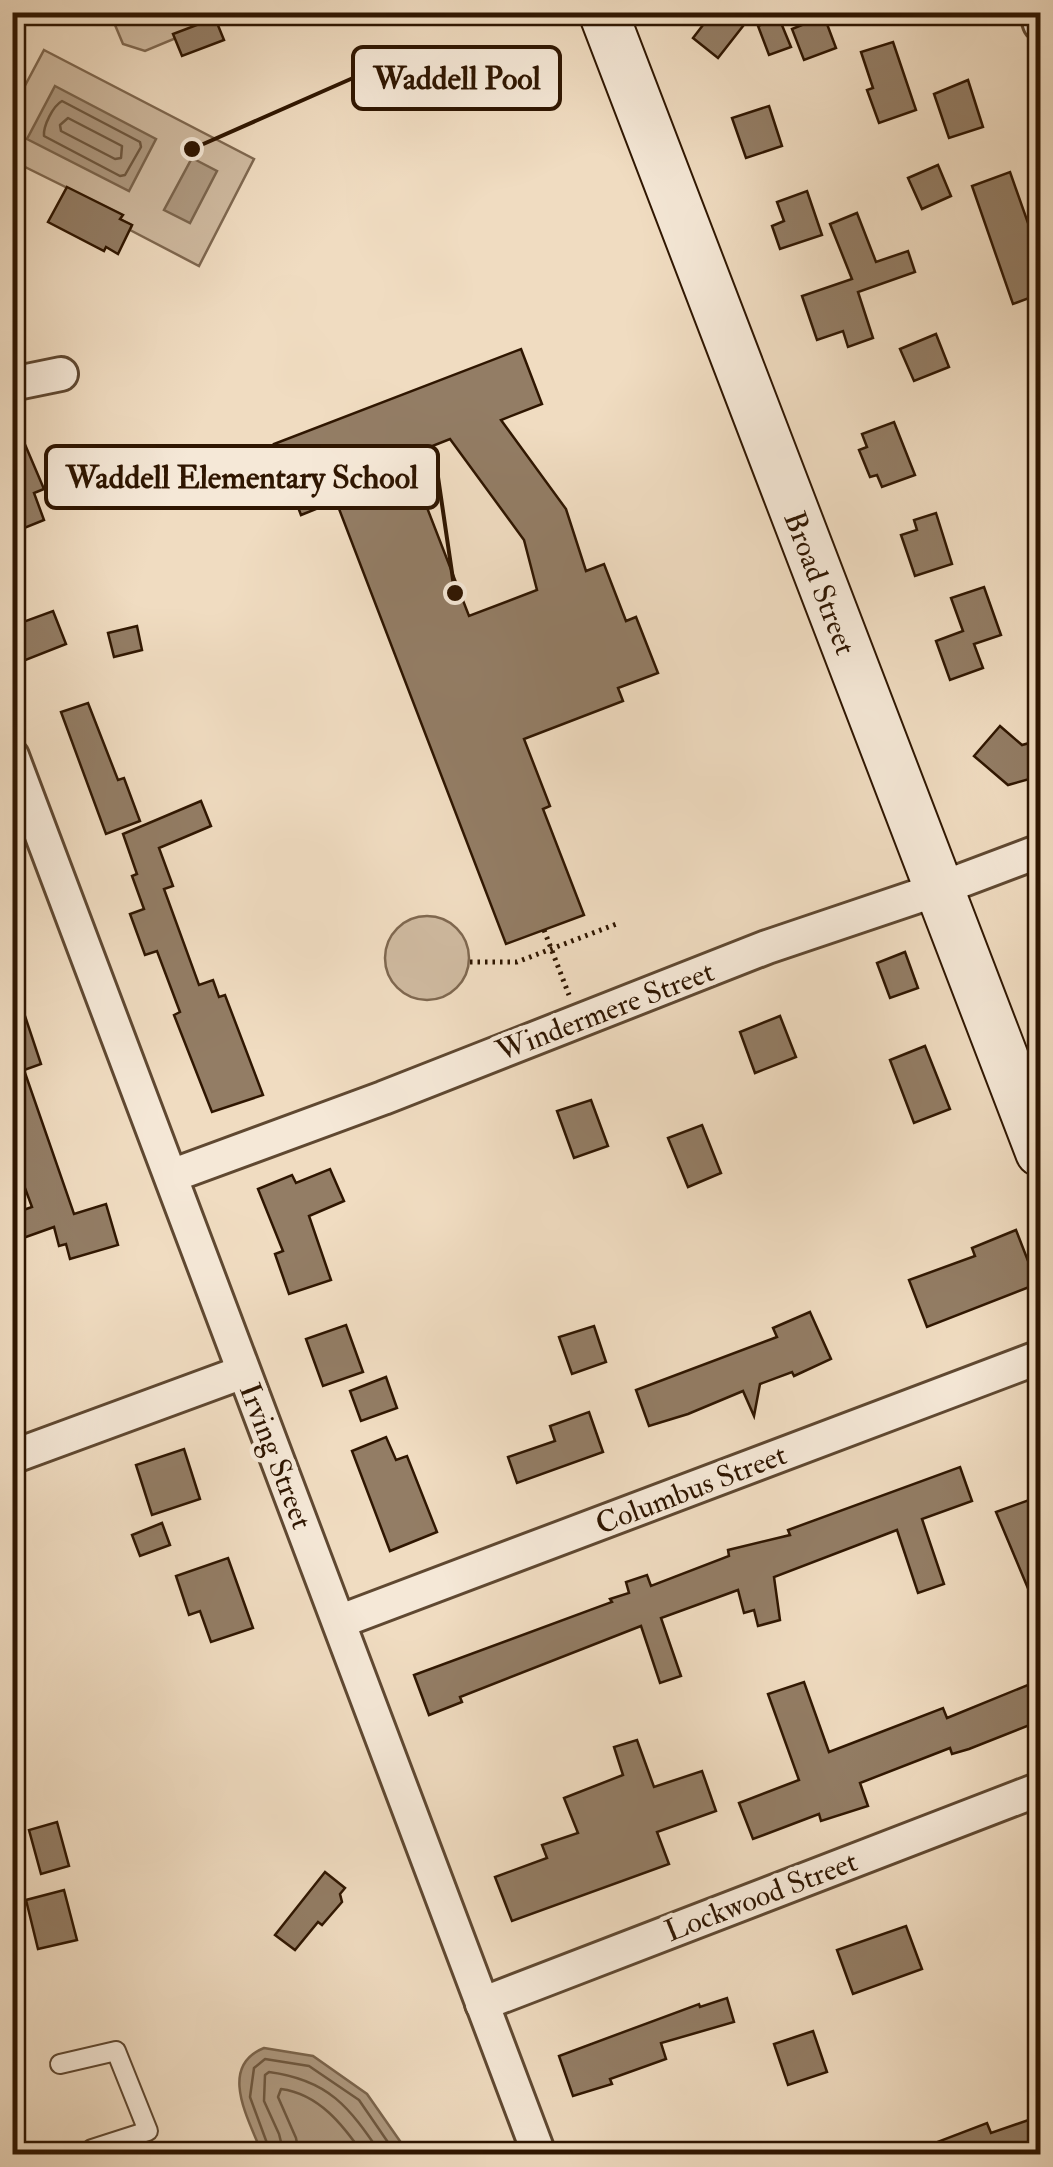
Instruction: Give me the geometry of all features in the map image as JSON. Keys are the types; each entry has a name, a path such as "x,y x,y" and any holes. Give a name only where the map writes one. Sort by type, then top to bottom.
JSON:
{"street":[{"name":"Broad Street","path":"603,12 1040,1152"},
{"path":"1036,12 1040,24"},
{"path":"12,384 62,374"},
{"name":"Irving Street","path":"12,756 539,2154"},
{"name":"Windermere Street","path":"171,1176 383,1098 767,947 1040,850"},
{"name":"Columbus Street","path":"340,1621 1040,1357"},
{"path":"12,1457 243,1372"},
{"name":"Lockwood Street","path":"482,2004 1040,1788"}],"lane":[{"path":"60,2064 116,2051 148,2132 92,2149"}],"path":[{"path":"470,962 517,962 619,924"},
{"path":"544,930 570,998"}],"shaded area":[{"path":"110,13 236,13 145,51 123,44"},
{"path":"44,50 254,159 199,266 130,230 132,225 120,219 122,215 13,161 12,110"},
{"path":"427,916 443,919 457,928 466,942 466,974 457,988 443,997 427,1000 411,997 397,988 388,974 385,958 388,942 397,928 411,919"}],"water":[{"path":"55,86 156,139 129,191 27,139"},
{"path":"192,158 217,171 190,223 164,210"},
{"path":"264,2048 313,2056 367,2094 409,2154 262,2154 245,2112 239,2082 250,2057"}],"building":[{"path":"713,12 754,12 718,58 693,38"},
{"path":"824,16 836,48 804,60 792,29"},
{"path":"215,18 224,40 182,56 173,34"},
{"path":"779,18 791,47 769,55 758,26"},
{"path":"893,42 916,110 879,123 867,90 873,88 861,52"},
{"path":"968,80 983,127 949,138 934,94"},
{"path":"769,106 782,146 746,158 732,118"},
{"path":"938,165 951,196 922,209 908,178"},
{"path":"1010,172 1040,257 1040,294 1013,304 972,186"},
{"path":"67,187 123,215 120,219 132,225 118,254 106,247 104,251 48,222"},
{"path":"807,191 822,235 780,249 772,226 784,221 777,202"},
{"path":"857,213 876,262 908,251 915,272 858,292 873,338 848,347 843,331 817,340 802,296 852,279 830,224"},
{"path":"936,334 949,367 914,381 900,349"},
{"path":"521,349 542,404 501,420 566,509 586,571 604,564 626,621 636,617 658,673 618,688 623,701 524,739 550,806 543,809 584,915 506,944 336,501 301,515 274,444","holes":["450,439 524,540 537,590 469,616 407,456"]},
{"path":"12,414 44,489 34,493 44,520 12,533"},
{"path":"894,422 915,475 882,487 877,475 870,477 859,450 867,447 862,434"},
{"path":"936,513 952,564 915,576 901,535 917,530 914,520"},
{"path":"984,587 1001,635 974,644 983,668 950,680 936,641 963,631 951,598"},
{"path":"53,611 66,644 18,663 12,648 12,626"},
{"path":"137,626 142,650 114,657 108,633"},
{"path":"88,703 118,780 124,778 140,821 106,834 61,712"},
{"path":"1000,726 1022,745 1040,740 1040,776 1008,785 974,756"},
{"path":"201,801 211,826 159,848 173,886 164,889 199,985 213,980 219,997 225,995 263,1095 212,1112 174,1015 180,1012 157,951 145,955 130,914 144,909 123,834"},
{"path":"905,952 918,988 890,998 877,963"},
{"path":"17,992 41,1064 24,1070 74,1214 106,1204 118,1245 70,1259 66,1244 59,1246 54,1227 12,1242 12,1214 32,1207 12,1153 12,993"},
{"path":"780,1016 796,1057 755,1073 740,1032"},
{"path":"925,1046 950,1109 914,1123 890,1060"},
{"path":"591,1100 608,1146 574,1158 557,1111"},
{"path":"702,1125 721,1173 688,1187 668,1138"},
{"path":"330,1169 344,1201 309,1216 331,1280 289,1294 275,1254 283,1251 258,1189 292,1175 296,1183"},
{"path":"1016,1230 1037,1284 927,1327 909,1280 975,1256 972,1248"},
{"path":"810,1312 831,1359 794,1376 792,1372 760,1384 754,1416 743,1391 649,1426 636,1390 777,1337 773,1328"},
{"path":"346,1325 363,1372 323,1386 306,1339"},
{"path":"594,1326 606,1362 572,1374 559,1337"},
{"path":"386,1377 397,1408 361,1421 350,1391"},
{"path":"589,1412 603,1452 517,1483 508,1457 555,1441 550,1426"},
{"path":"386,1437 396,1460 407,1456 437,1532 390,1551 352,1451"},
{"path":"184,1449 200,1499 152,1515 136,1465"},
{"path":"960,1467 972,1501 922,1519 944,1584 918,1593 897,1530 774,1577 780,1620 758,1626 754,1610 744,1613 738,1590 661,1618 681,1676 660,1683 641,1626 460,1697 462,1702 429,1715 414,1675 612,1602 610,1599 629,1593 626,1582 647,1575 651,1586 729,1556 728,1550 790,1535 788,1530"},
{"path":"1029,1500 1040,1530 1040,1617 996,1512"},
{"path":"162,1523 170,1545 140,1556 132,1535"},
{"path":"228,1558 253,1628 211,1642 200,1611 189,1615 176,1576"},
{"path":"1040,1680 1040,1721 969,1749 952,1754 950,1748 860,1783 868,1806 821,1821 819,1814 753,1839 739,1803 799,1780 768,1694 804,1682 829,1752 943,1708 947,1718"},
{"path":"637,1740 654,1787 702,1771 716,1811 657,1832 669,1864 512,1921 495,1877 547,1858 542,1845 578,1833 564,1798 623,1775 614,1747"},
{"path":"57,1822 69,1866 41,1874 29,1830"},
{"path":"325,1872 345,1888 340,1894 342,1902 322,1925 318,1922 295,1950 275,1935"},
{"path":"64,1890 77,1940 38,1949 26,1900"},
{"path":"906,1926 922,1969 853,1994 837,1950"},
{"path":"727,1998 734,2022 661,2043 666,2059 610,2079 612,2084 573,2096 559,2056 699,2004 700,2007"},
{"path":"813,2031 827,2072 788,2085 774,2044"},
{"path":"1040,2116 1040,2154 911,2154 987,2123 991,2133"}],"place":[{"name":"Waddell Pool","path":"192,149"},
{"name":"Waddell Elementary School","path":"455,593"}]}
